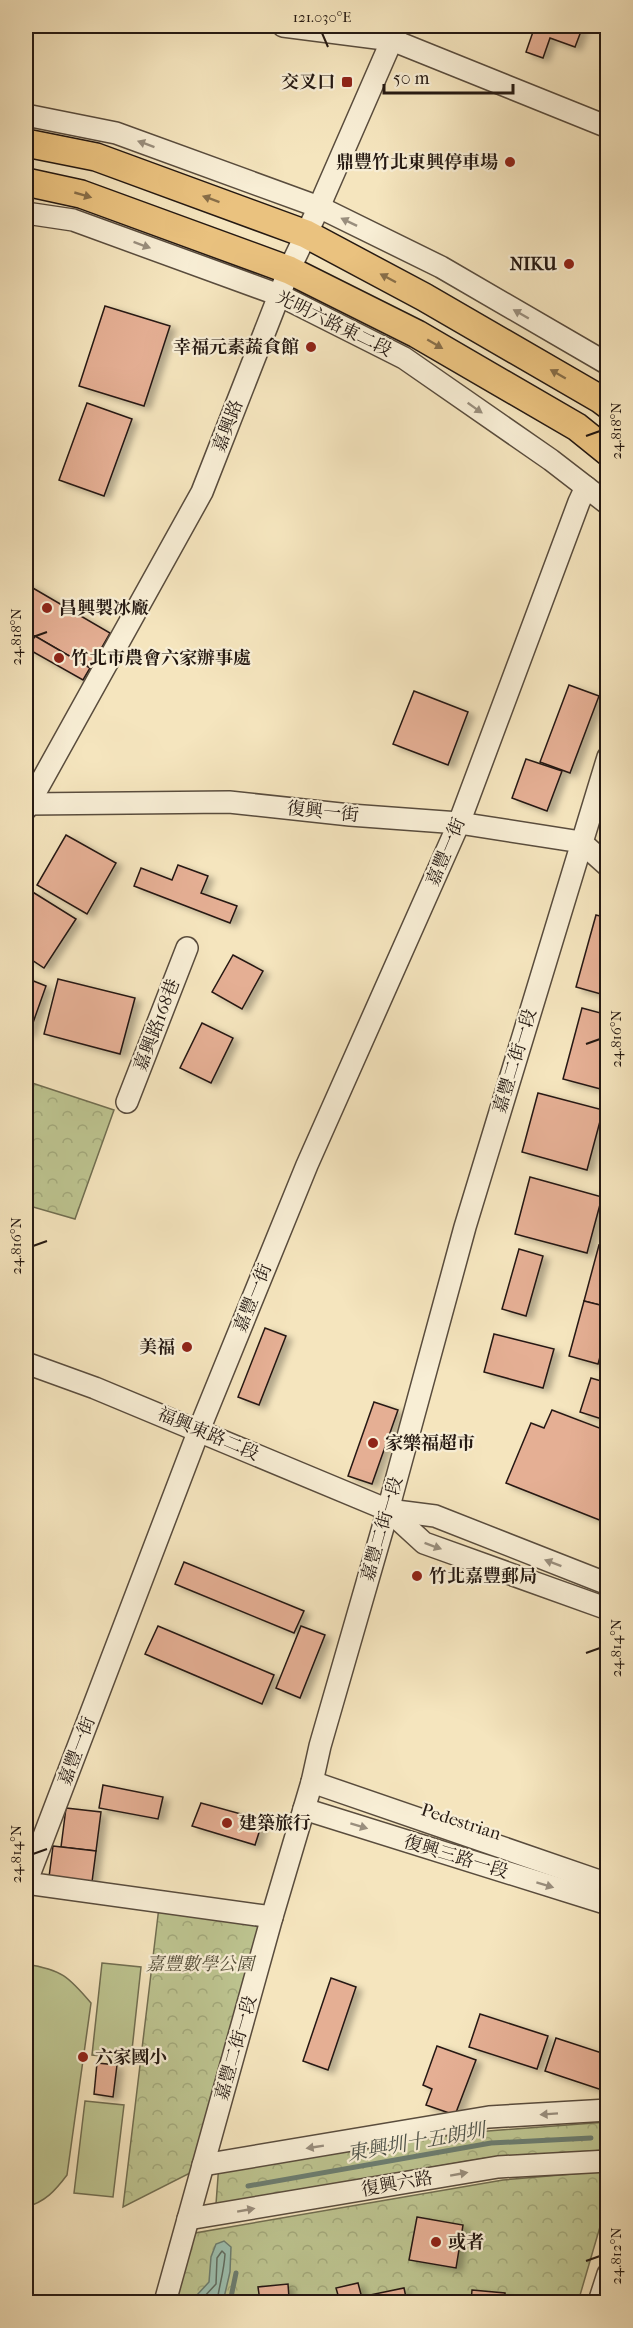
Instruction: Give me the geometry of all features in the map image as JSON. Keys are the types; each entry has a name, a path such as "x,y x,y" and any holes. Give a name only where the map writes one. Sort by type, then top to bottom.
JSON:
{"main road":[{"path":"26,143 96,157 306,234 424,297 608,405"},
{"name":"光明六路東二段","path":"26,182 81,194 289,270 417,334 577,427 608,452"}],"street":[{"path":"283,26 395,33 608,128"},
{"name":"嘉興路","path":"27,807 202,492 289,270 395,33"},
{"path":"26,115 116,133 319,207 441,267 608,364"},
{"name":"光明六路東二段","path":"26,213 74,220 279,295 404,358 608,504"},
{"name":"嘉豐一街","path":"272,1917 26,1883 199,1430 307,1165 459,823 586,487"},
{"name":"嘉豐二街一段","path":"165,2302 388,1510 465,1227 608,757"},
{"name":"復興一街","path":"27,807 228,802 350,815 459,823 581,842"},
{"path":"581,842 608,866"},
{"name":"嘉興路168巷","path":"127,1102 188,948"},
{"name":"福興東路二段","path":"26,1363 199,1430 388,1510 435,1516 608,1584"},
{"name":"福興東路二段","path":"388,1510 424,1543 608,1609"},
{"name":"Pedestrian","path":"313,1778 608,1870"},
{"name":"復興三路一段","path":"313,1778 608,1884"},
{"name":"復興三路一段","path":"304,1809 608,1904"},
{"path":"203,2165 489,2117 608,2110"},
{"name":"復興六路","path":"188,2219 498,2167 608,2161"},
{"path":"598,2302 608,2274"}],"green space":[{"path":"26,1081 114,1110 75,1219 26,1205"},
{"name":"嘉豐數學公園","path":"159,1907 260,1924 194,2171 123,2207"},
{"path":"102,1963 141,1967 131,2059 92,2055"},
{"path":"26,1964 48,1969 70,1980 91,2003 67,2175 49,2195 26,2207"},
{"path":"85,2101 124,2105 113,2197 74,2193"},
{"path":"607,2122 607,2150 486,2158 216,2204 219,2163 488,2131"},
{"path":"607,2171 607,2203 578,2302 176,2302 195,2233 503,2180"}],"water":[{"path":"224,2241 231,2247 230,2272 223,2302 196,2302 196,2296 209,2282 211,2257 216,2244"}],"building":[{"path":"535,26 583,26 575,47 550,38 543,58 526,52"},
{"path":"105,306 170,326 144,406 79,386"},
{"path":"87,403 132,419 104,496 59,480"},
{"name":"昌興製冰廠","path":"26,584 110,633 90,668 35,636 28,649 26,647"},
{"name":"竹北市農會六家辦事處","path":"35,636 90,668 83,680 28,649"},
{"path":"569,685 599,696 570,773 540,762"},
{"path":"414,691 468,712 448,765 393,744"},
{"path":"526,759 562,771 547,811 512,798"},
{"path":"66,835 116,863 87,914 37,885"},
{"path":"178,865 208,876 201,893 237,906 230,923 134,886 141,868 172,880"},
{"path":"31,891 76,919 44,968 26,956 26,900"},
{"path":"596,915 608,918 608,996 576,987"},
{"path":"233,955 263,971 242,1009 212,992"},
{"path":"26,978 46,986 29,1034 26,1033"},
{"path":"58,979 135,998 120,1054 44,1034"},
{"path":"582,1008 608,1015 608,1091 563,1079"},
{"path":"202,1023 233,1038 211,1083 180,1068"},
{"path":"538,1093 603,1110 587,1170 522,1152"},
{"path":"530,1177 602,1197 587,1253 515,1234"},
{"path":"599,1245 608,1247 608,1307 584,1301"},
{"path":"519,1249 543,1256 526,1316 502,1309"},
{"path":"584,1301 608,1307 608,1328 598,1364 569,1356"},
{"path":"265,1328 286,1336 259,1405 238,1397"},
{"path":"494,1334 554,1349 543,1388 484,1372"},
{"path":"591,1378 608,1383 608,1421 580,1412"},
{"name":"家樂福超市","path":"374,1402 398,1410 372,1484 348,1476"},
{"path":"552,1410 608,1430 608,1507 602,1521 506,1483 531,1423 544,1428"},
{"path":"184,1562 304,1611 294,1633 175,1584"},
{"path":"158,1626 274,1675 262,1704 145,1654"},
{"path":"301,1626 325,1635 300,1698 276,1688"},
{"path":"103,1785 163,1797 158,1819 99,1808"},
{"name":"建築旅行","path":"201,1803 263,1820 255,1845 192,1826"},
{"path":"66,1808 101,1812 96,1851 61,1847"},
{"path":"53,1846 96,1851 92,1882 49,1877"},
{"path":"331,1978 356,1987 328,2070 303,2061"},
{"path":"480,2014 548,2036 537,2069 469,2047"},
{"path":"556,2038 608,2055 608,2092 545,2071"},
{"path":"437,2046 476,2060 455,2115 426,2105 432,2089 423,2085"},
{"path":"97,2063 117,2065 113,2097 94,2094"},
{"name":"或者","path":"417,2217 463,2225 456,2268 409,2260"},
{"path":"358,2283 363,2302 340,2302 336,2288"},
{"path":"288,2284 289,2298 260,2301 258,2287"},
{"path":"404,2288 407,2302 367,2302 365,2296"},
{"path":"472,2290 505,2293 505,2302 471,2302"}],"waterway":[{"name":"東興圳十五朗圳","path":"248,2186 491,2143 591,2138"},
{"name":"東興圳十五朗圳","path":"230,2302 236,2273"}],"place":[{"name":"交叉口","path":"347,82"},
{"name":"鼎豐竹北東興停車場","path":"510,162"},
{"name":"NIKU","path":"569,264"},
{"name":"幸福元素蔬食館","path":"311,347"},
{"name":"昌興製冰廠","path":"47,608"},
{"name":"竹北市農會六家辦事處","path":"59,658"},
{"name":"美福","path":"187,1347"},
{"name":"家樂福超市","path":"373,1443"},
{"name":"竹北嘉豐郵局","path":"417,1576"},
{"name":"建築旅行","path":"227,1823"},
{"name":"六家國小","path":"83,2057"},
{"name":"或者","path":"436,2242"}]}
